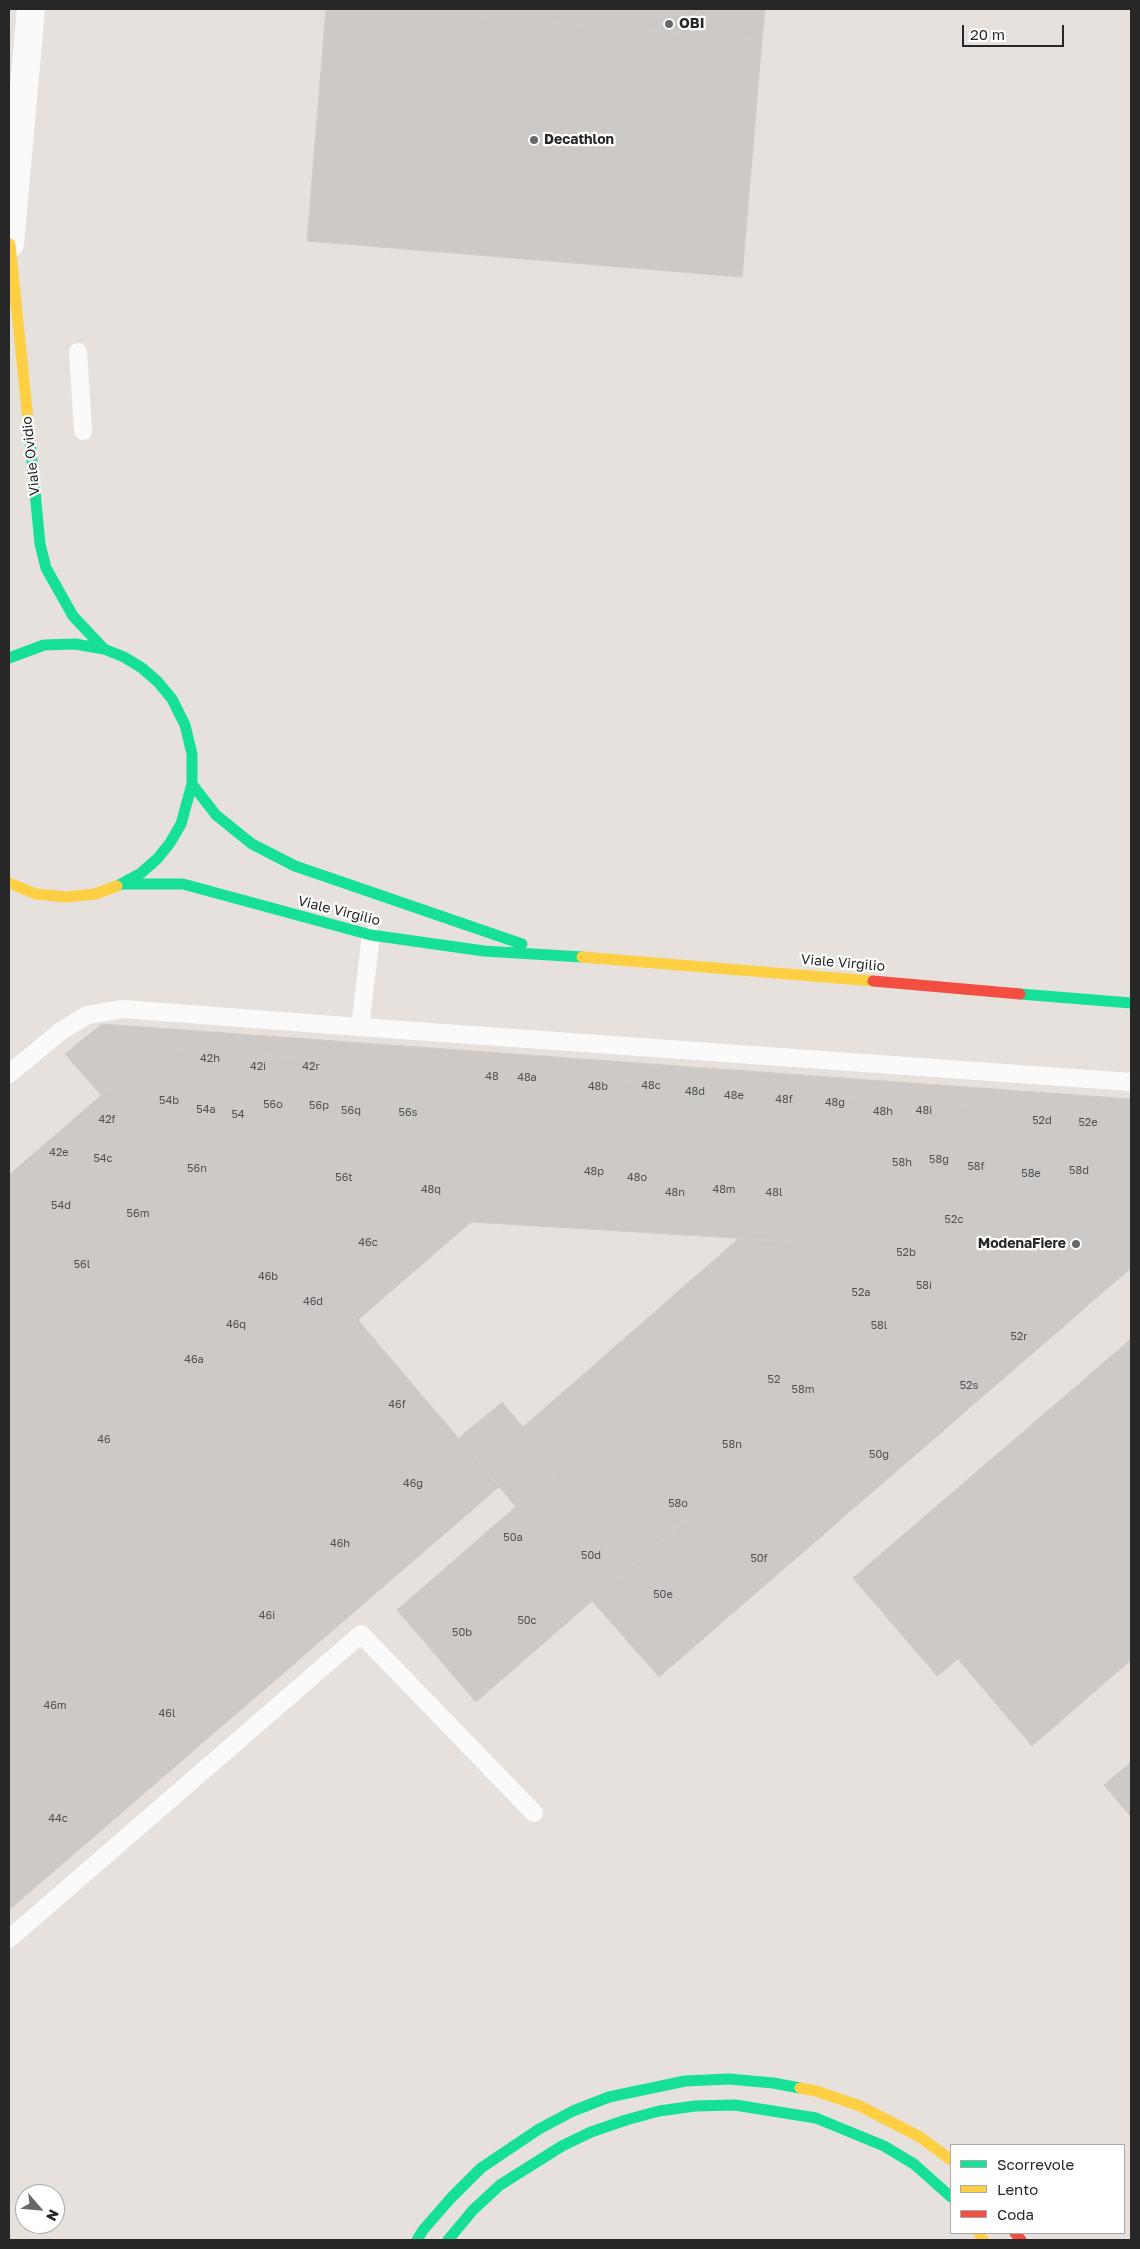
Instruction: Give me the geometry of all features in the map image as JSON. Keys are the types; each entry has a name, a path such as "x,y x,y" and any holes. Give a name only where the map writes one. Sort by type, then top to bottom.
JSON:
{"main road":[{"name":"Viale Ovidio","path":"10,252 40,544 46,568 73,616 104,649"},
{"path":"9,658 44,645 75,644 104,649 124,657 142,668 158,682 172,699 185,725 192,754 192,784 186,811 170,843 157,859 141,872 123,884 95,894 66,897 36,894 9,883"},
{"name":"Viale Virgilio","path":"192,784 216,815 252,844 295,866 552,954"},
{"name":"Viale Virgilio","path":"123,884 162,882 199,887 371,935 484,951 552,954 1131,1003"},
{"path":"417,2240 423,2230 451,2198 481,2168 539,2129 573,2111 609,2097 685,2081 738,2080 773,2082 816,2091 860,2106 920,2137 950,2159"},
{"path":"448,2240 473,2210 500,2185 562,2146 592,2132 626,2120 659,2111 695,2106 735,2105 776,2110 816,2118 854,2132 914,2164 950,2196"}],"street":[{"name":"Viale Ovidio","path":"10,252 31,9"}],"lane":[{"path":"78,352 83,431"},
{"path":"360,1027 371,935"},
{"path":"9,1074 61,1031 87,1015 123,1009 1131,1082"},
{"path":"9,1939 362,1634 534,1813"}],"building":[{"name":"Decathlon","path":"326,9 386,9 762,40 742,277 307,241"},
{"name":"OBI","path":"386,9 765,9 762,40"},
{"path":"102,1024 1131,1099 1131,1117 445,1068 9,1443 9,1375 370,1063 157,1047 101,1095 65,1054"},
{"path":"157,1047 370,1063 9,1375 9,1175"},
{"path":"445,1068 1131,1117 1131,1268 659,1677 592,1601 708,1499 621,1400 800,1242 471,1222 9,1622 9,1443"},
{"path":"738,1239 800,1242 621,1400 708,1499 669,1534 590,1442 516,1507 459,1438 502,1402 523,1427"},
{"path":"358,1320 425,1399 9,1758 9,1622"},
{"path":"1131,1339 1131,1660 1032,1746 958,1659 937,1676 853,1578"},
{"path":"425,1399 500,1486 9,1910 9,1758"},
{"path":"590,1442 669,1534 476,1702 397,1610"},
{"path":"1131,1762 1131,1817 1104,1785"}],"traffic: fast":[{"path":"29,430 40,544 46,568 73,616 104,649"},
{"path":"9,658 44,645 75,644 104,649 124,657 142,668 158,682 172,699 185,725 192,754 192,784 181,824 170,843 157,859 141,873 117,886"},
{"path":"192,784 216,815 252,844 295,866 522,944"},
{"path":"123,884 183,884 371,935 484,951 582,957"},
{"path":"1020,994 1131,1003"},
{"path":"417,2240 423,2230 451,2198 481,2168 539,2129 573,2111 609,2097 685,2081 729,2079 773,2083 800,2088"},
{"path":"448,2240 473,2210 500,2185 562,2146 591,2132 626,2120 659,2111 695,2106 735,2105 816,2118 884,2146 914,2164 950,2196"}],"traffic: slow":[{"path":"10,244 29,430"},
{"path":"9,883 36,894 66,897 95,894 117,886"},
{"path":"582,957 873,981"},
{"path":"800,2088 816,2091 860,2106 920,2137 950,2159"},
{"path":"980,2234 983,2240"}],"traffic: jam":[{"path":"873,981 1020,994"},
{"path":"1016,2234 1021,2240"}],"place":[{"name":"OBI","path":"669,24"},
{"name":"Decathlon","path":"534,140"},
{"name":"ModenaFiere","path":"1076,1244"}]}
